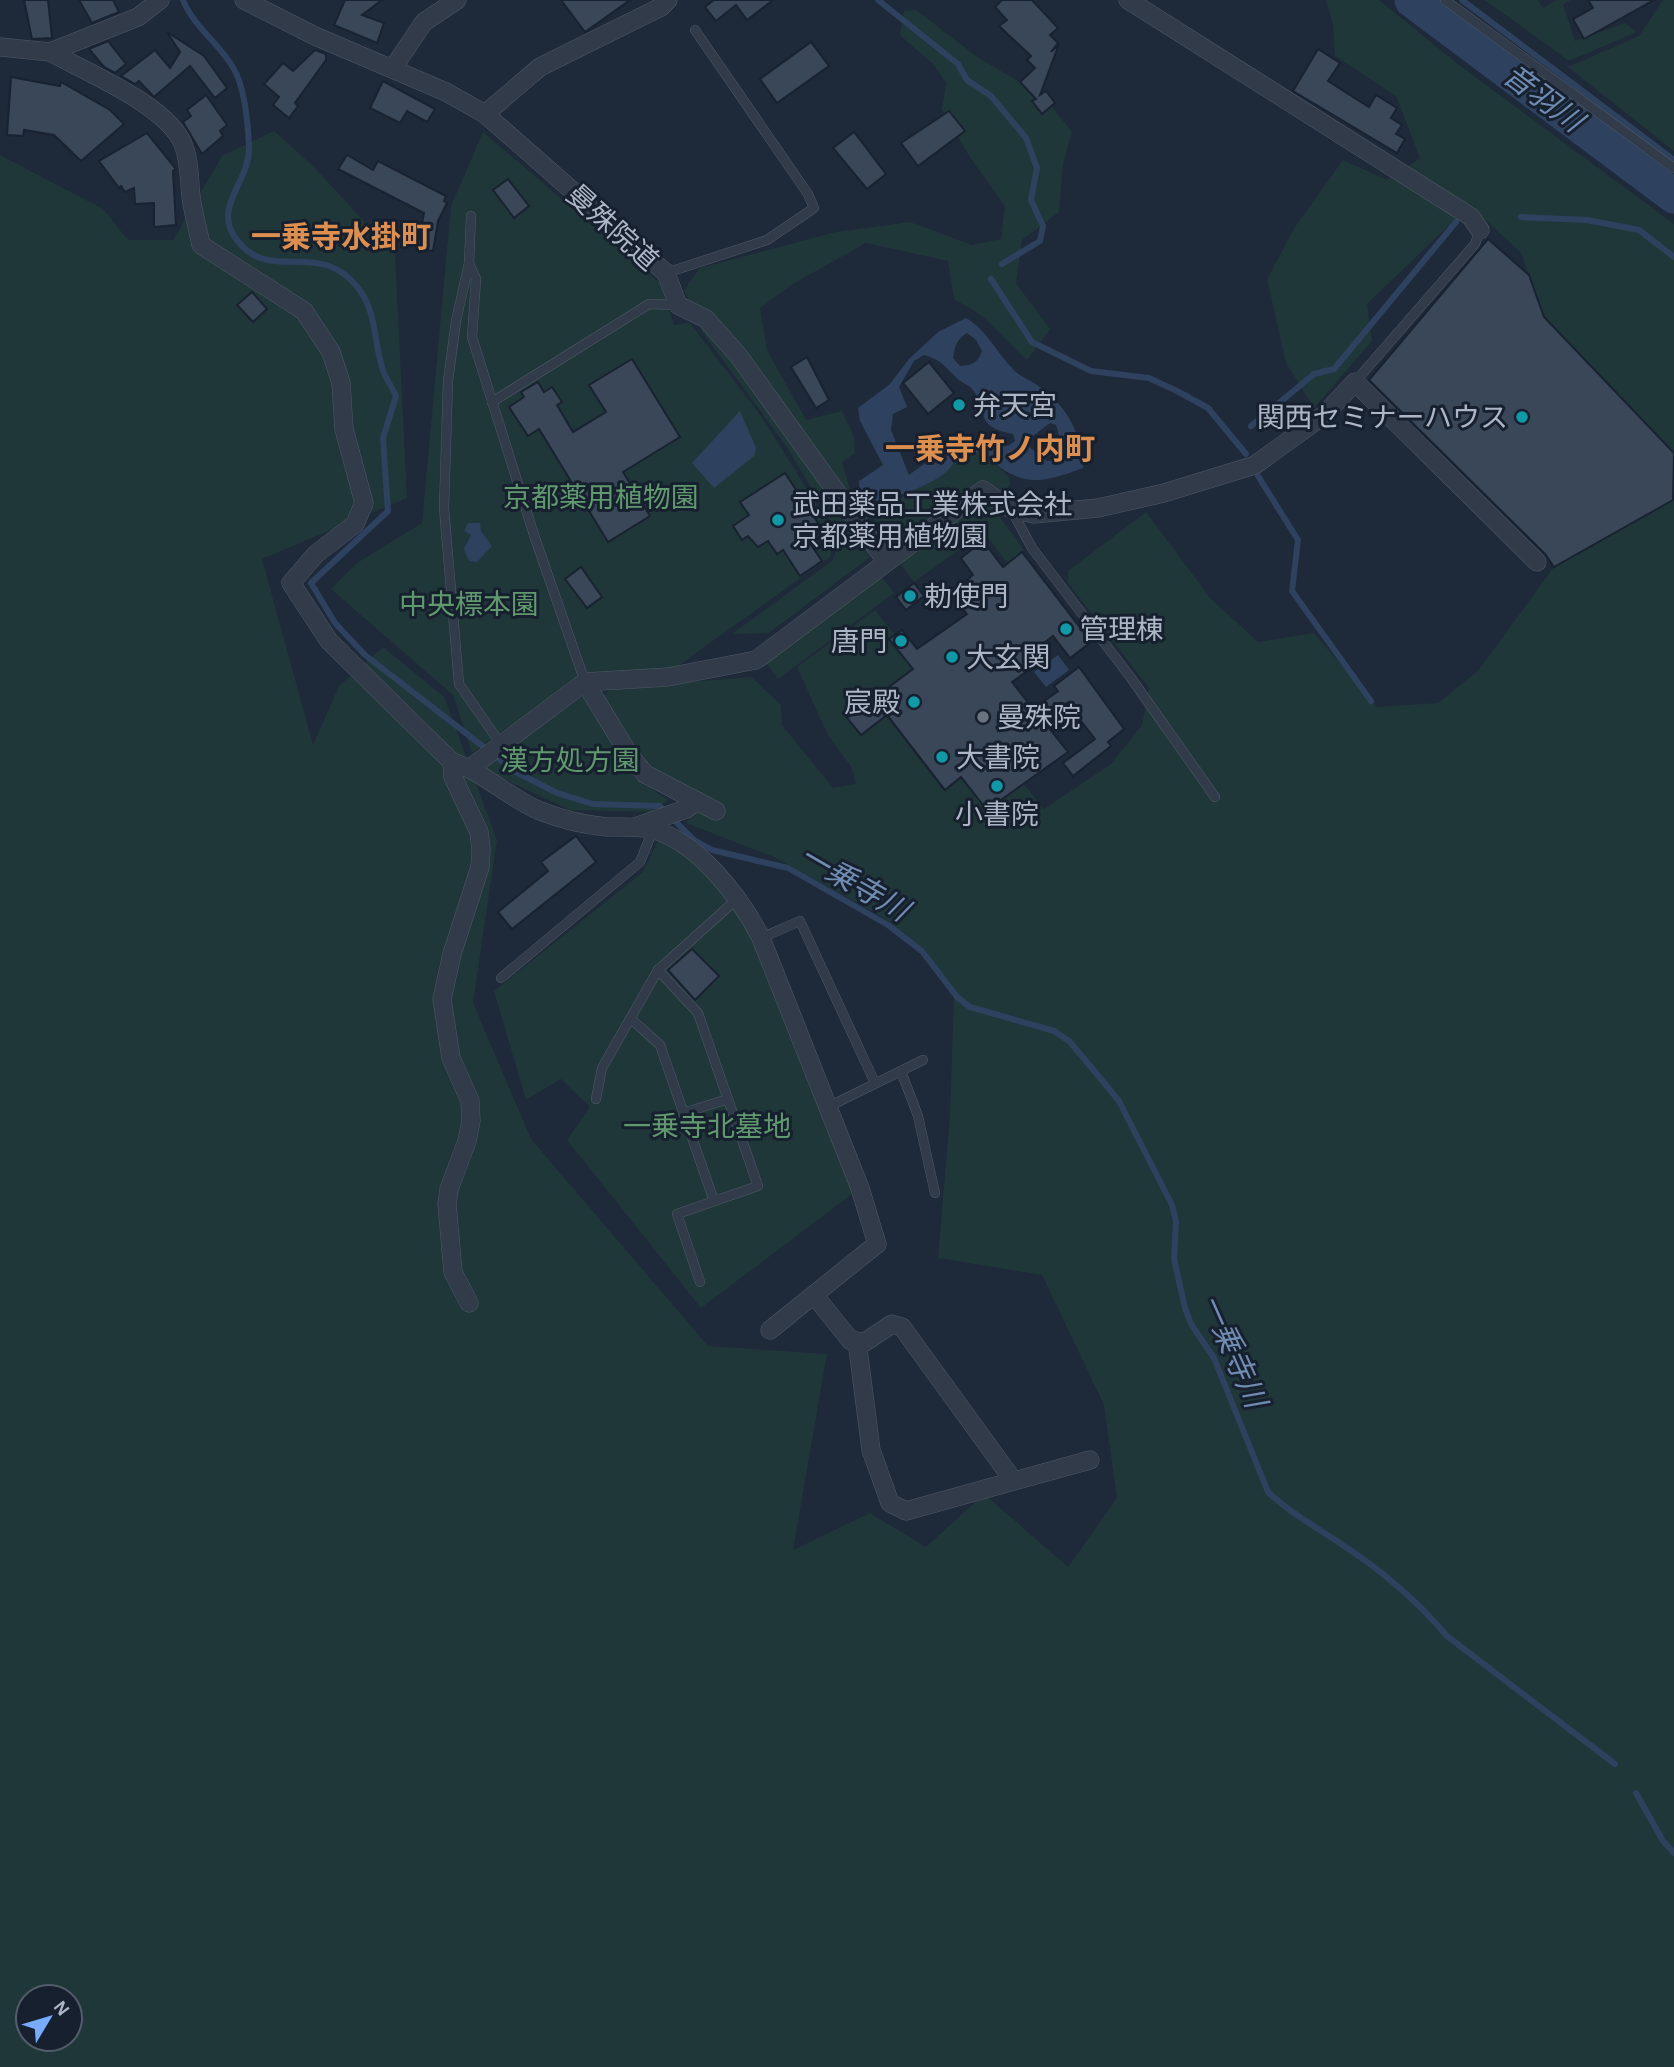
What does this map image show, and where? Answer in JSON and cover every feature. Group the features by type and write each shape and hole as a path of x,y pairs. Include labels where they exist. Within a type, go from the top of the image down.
{"street":[{"path":"50,52 138,17 160,0"},
{"name":"曼殊院道","path":"244,0 315,37 393,68 485,114 666,273 678,305"},
{"path":"393,68 424,22 457,0"},
{"path":"485,114 540,66 661,7 668,0"},
{"path":"1128,0 1471,217 1480,230"},
{"path":"0,47 50,52 156,112 173,127 182,142 189,167 191,199 201,245 304,311 331,352 341,383 345,429 364,503 355,524 316,554 291,583 329,641 452,762 470,768 498,790 540,810 575,822 650,825 691,805"},
{"path":"678,305 705,319 738,355 886,561"},
{"path":"470,768 585,682 668,677 756,660 983,490 1011,509 1034,514 1098,508 1164,493 1255,465 1324,415 1355,383 1537,562"},
{"path":"585,682 628,753 645,774 691,805 716,811"},
{"path":"452,762 453,777 479,832 481,849 480,867 452,954 443,999 451,1058 470,1101 469,1131 449,1189 447,1204 453,1272 469,1303"},
{"path":"650,825 721,876 738,898 761,938 860,1188 877,1244 770,1330"},
{"path":"814,1295 851,1341 866,1342 892,1324 902,1327 1013,1480"},
{"path":"857,1341 871,1450 890,1503 906,1511 1090,1460"}],"lane":[{"path":"1445,0 1674,168"},
{"path":"666,273 767,240 814,208 808,194 695,30"},
{"path":"471,216 469,263 456,321 448,381 444,508 459,684 500,743"},
{"path":"1355,383 1475,244 1480,230"},
{"path":"469,263 475,279 472,337 585,682"},
{"path":"492,401 649,304 678,305"},
{"path":"1011,509 1031,548 1131,678 1216,797"},
{"path":"501,978 640,862 650,825"},
{"path":"596,1099 602,1068 658,970 738,898"},
{"path":"761,938 800,921 875,1083"},
{"path":"658,970 698,1013 758,1186 677,1214 700,1282"},
{"path":"630,1018 660,1045 714,1201"},
{"path":"828,1107 923,1060"},
{"path":"901,1071 918,1116 935,1193"},
{"path":"683,1113 728,1099"}],"green space":[{"path":"1326,0 1379,0 1459,65 1674,224 1674,453 1544,317 1521,253 1470,205 1367,304 1372,341 1314,408 1286,363 1267,279 1295,227 1343,160 1387,180 1420,158 1396,96 1335,56 1333,25"},
{"path":"1485,0 1538,0 1543,8 1557,0 1571,0 1563,4 1575,41 1625,23 1637,32 1569,61"},
{"path":"1663,0 1674,0 1674,151 1568,67 1639,36"},
{"path":"916,10 976,56 1044,97 1072,132 1063,164 1059,212 1022,240 1016,283 1050,329 1027,360 984,317 954,299 948,261 866,243 791,285 760,308 767,350 806,420 842,411 854,436 855,453 842,462 870,557 769,633 732,634 833,560 840,536 786,446 703,333 684,290 700,268 836,232 910,222 972,245 1001,239 1005,206 969,156 942,109 946,83 935,66 900,35 904,11"},
{"path":"274,131 313,166 395,255 407,498 262,559 313,745 339,686 383,647 444,697 497,840 473,1003 531,1139 708,1346 827,1354 793,1550 870,1513 926,1547 984,1494 1068,1567 1117,1498 1104,1405 1042,1275 938,1258 950,1114 954,997 925,949 884,918 774,857 686,823 704,796 641,763 602,699 610,688 752,677 781,705 782,725 833,788 856,784 852,768 828,735 797,667 875,610 894,634 888,639 912,669 873,699 944,791 961,778 987,811 1023,783 1044,809 1111,764 1142,725 1149,688 1068,583 1068,571 1146,512 1211,599 1258,642 1314,633 1377,707 1438,703 1478,671 1554,567 1673,500 1674,495 1674,2067 0,2067 0,155 103,209 128,240 173,240 222,156"},
{"name":"京都薬用植物園","path":"483,132 660,283 674,325 690,323 761,416 835,534 830,557 668,673 583,674 472,753 453,695 331,589 357,563 422,523 451,206"},
{"path":"980,451 1009,477 1010,485 1003,493 996,491 896,546 888,546 874,523 873,512 942,476 958,455"},
{"path":"987,500 1024,550 1007,563 984,532 914,582 899,562"},
{"path":"881,576 894,593 778,679 765,662"},
{"name":"漢方処方園","path":"582,695 636,779 668,800 651,812 570,810 482,769"},
{"name":"一乗寺北墓地","path":"661,834 745,907 860,1188 701,1308 567,1140 590,1107 561,1079 526,1100 494,991 643,872"}],"water":[{"path":"966,318 980,329 1016,372 1058,403 1077,433 1083,468 1051,478 1027,480 1006,471 980,452 969,453 959,457 948,471 925,485 896,496 868,501 860,493 859,481 883,465 860,421 858,408 890,384 909,359 938,332","holes":["967,333 976,340 982,351 974,363 960,366 953,358 954,350 958,341","924,355 943,365 972,389 987,422 1000,431 1013,434 1015,441 1008,446 977,441 953,445 947,448 946,457 941,461 932,458 909,475 891,430 893,414 907,407 899,387 914,361","1050,423 1056,425 1061,442 1070,450 1064,460 1047,461 1029,447 1033,436"]},
{"path":"740,411 756,448 754,456 714,488 692,463"},
{"path":"468,523 480,523 481,531 492,546 477,562 469,561 464,549 471,535 464,531"},
{"path":"1058,655 1069,670 1046,687 1034,672"}],"building":[{"path":"24,0 48,0 52,38 32,39"},
{"path":"79,0 113,0 119,12 92,23"},
{"path":"345,0 382,0 362,15 384,23 377,43 334,25"},
{"path":"561,0 630,0 585,32"},
{"path":"714,0 773,0 747,20 736,5 716,21 705,7"},
{"path":"1002,0 1032,0 1058,28 1050,35 1058,43 1051,52 1059,44 1040,95 1046,91 1055,103 1042,114 1032,101 1036,99 1020,82 1035,68 1027,60 1031,56 999,26 1007,20 995,7"},
{"path":"1588,0 1654,0 1584,39 1573,19 1593,8"},
{"path":"167,32 204,56 227,88 215,98 190,66 154,97 139,81 135,84 121,76 155,50 170,68 180,52"},
{"path":"108,41 126,64 115,73 104,67 89,49"},
{"path":"811,42 829,66 777,103 760,79"},
{"path":"1318,49 1340,63 1328,81 1369,107 1376,95 1397,108 1391,118 1402,125 1396,134 1405,139 1397,153 1293,91"},
{"path":"315,50 326,54 326,60 295,103 298,106 289,118 273,105 279,97 264,84 283,63 293,71"},
{"path":"11,77 60,86 61,82 110,110 124,124 81,161 54,135 24,130 23,136 7,135"},
{"path":"383,81 435,109 427,122 407,111 400,123 370,108"},
{"path":"206,95 227,125 220,131 223,136 202,154 183,122 191,116 187,110"},
{"path":"949,111 965,131 918,166 901,143"},
{"path":"854,132 886,174 867,189 833,148"},
{"path":"147,133 176,169 173,171 176,225 154,227 154,203 135,204 134,188 125,192 121,186 119,188 99,161"},
{"path":"347,155 373,170 378,161 446,196 444,201 447,203 438,221 433,251 417,249 424,213 338,169"},
{"path":"508,179 529,206 514,218 493,190"},
{"name":"関西セミナーハウス","path":"1488,239 1529,275 1544,317 1674,453 1673,500 1554,567 1545,554 1369,380"},
{"path":"252,292 267,309 253,322 237,305"},
{"path":"807,357 829,400 816,408 791,367"},
{"path":"632,359 680,437 623,472 650,516 608,542 539,429 528,436 509,407 524,397 521,392 538,382 544,392 552,387 562,402 557,405 573,432 606,412 589,385"},
{"path":"929,362 954,393 928,414 903,383"},
{"name":"武田薬品工業株式会社 京都薬用植物園","path":"785,473 820,526 805,536 822,561 800,576 783,550 777,554 768,541 758,547 748,536 742,540 733,526 749,515 740,502"},
{"path":"983,541 1003,567 1022,552 1091,642 1070,658 1053,636 1023,659 1030,669 1012,682 1033,709 1058,691 1054,686 1079,667 1124,729 1108,742 1111,746 1073,776 1063,763 1095,739 1067,703 1044,722 1068,752 987,810 961,777 945,790 887,715 861,735 847,718 913,669 889,639 902,630 917,649 967,614 961,607 975,597 964,582 973,575 961,558"},
{"path":"581,567 602,597 587,608 565,579"},
{"name":"勅使門","path":"914,583 924,596 906,610 896,597"},
{"path":"1130,618 1140,631 1127,641 1117,628"},
{"path":"576,836 596,862 512,929 498,912 548,871 541,862"},
{"path":"692,949 719,976 695,1000 668,970"}],"waterway":[{"name":"一乗寺川","path":"183,0 194,19 230,63 244,99 249,146 245,170 228,214 234,236 248,251 263,259 312,262 329,266 345,275 366,301 385,376 396,396 383,438 388,511 311,583 335,623 365,655 516,772 557,793 593,804 660,806 694,840 712,850 788,868 888,925 922,951 957,997 970,1007 1054,1031 1069,1041 1119,1101 1172,1205 1176,1221 1174,1259 1185,1308 1191,1324 1214,1358 1268,1492 1295,1514 1372,1565 1399,1587 1447,1636 1615,1764"},
{"path":"878,0 958,64 967,80 991,96 1026,138 1037,168 1031,200 1043,226 1040,241 1002,264"},
{"name":"音羽川","path":"1412,0 1674,196"},
{"path":"1462,0 1674,160"},
{"path":"1521,217 1587,220 1639,230 1674,257"},
{"path":"1251,426 1314,374 1334,369 1456,222"},
{"path":"991,279 1032,342 1091,371 1149,378 1177,391 1208,408 1246,454"},
{"path":"1258,476 1298,540 1292,591 1371,701"},
{"name":"一乗寺川","path":"1636,1793 1663,1841 1674,1853"}],"place":[{"name":"弁天宮","path":"959,405"},
{"name":"関西セミナーハウス","path":"1522,417"},
{"name":"武田薬品工業株式会社 京都薬用植物園","path":"778,520"},
{"name":"勅使門","path":"910,596"},
{"name":"管理棟","path":"1066,629"},
{"name":"唐門","path":"901,641"},
{"name":"大玄関","path":"952,657"},
{"name":"宸殿","path":"914,702"},
{"name":"曼殊院","path":"983,717"},
{"name":"大書院","path":"942,757"},
{"name":"小書院","path":"997,786"}],"district":[{"name":"一乗寺水掛町","path":"341,237"},
{"name":"一乗寺竹ノ内町","path":"990,449"}],"park label":[{"name":"中央標本園","path":"469,604"}]}
